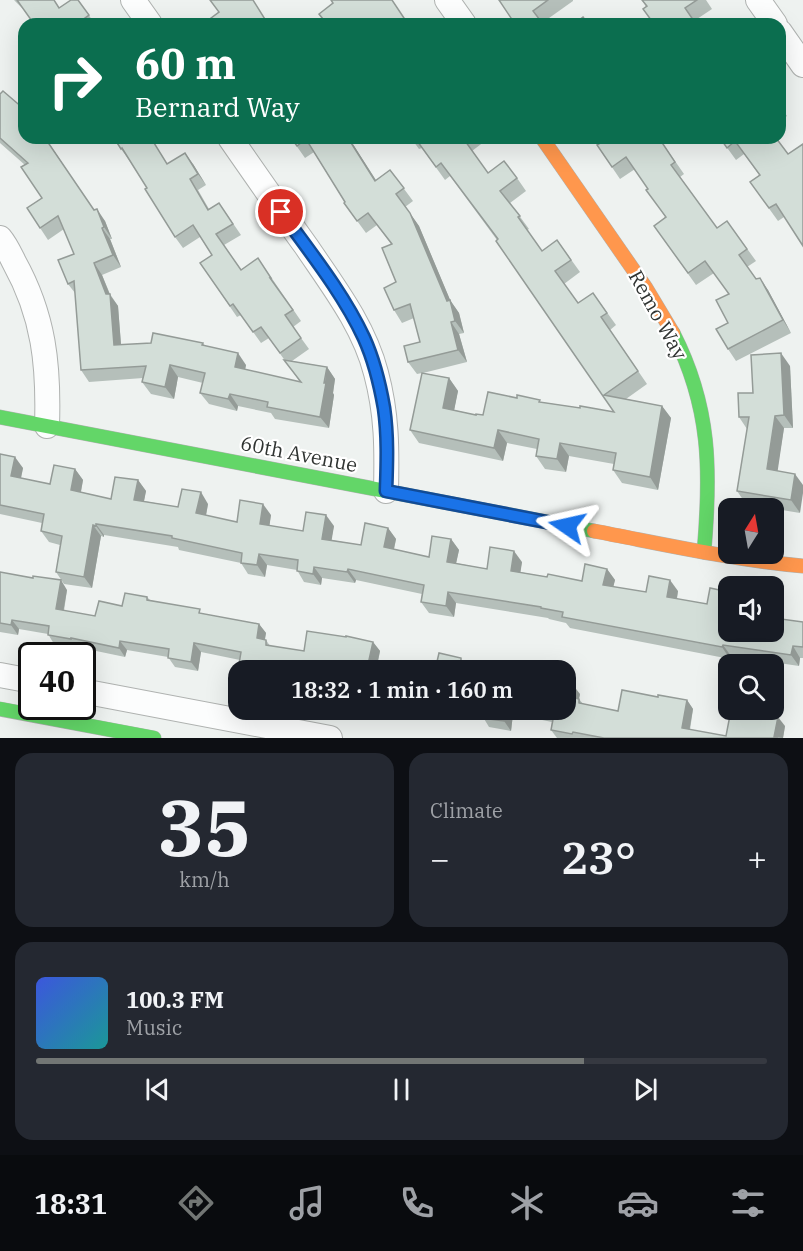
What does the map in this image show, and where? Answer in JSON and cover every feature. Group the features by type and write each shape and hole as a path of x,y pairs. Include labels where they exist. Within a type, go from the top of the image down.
{"street":[{"path":"133,0 146,18"},
{"path":"447,0 460,18"},
{"path":"758,0 771,18"},
{"path":"786,41 803,65"},
{"path":"234,144 346,304 364,339 376,371 384,409 387,448 386,491"},
{"name":"Remo Way","path":"546,144 651,296 675,338 693,382 707,446 709,482 704,552"},
{"path":"0,238 24,279 38,319 46,361 47,426"},
{"name":"60th Avenue","path":"0,417 704,552 803,566"},
{"path":"0,675 18,678"},
{"path":"96,694 330,738"},
{"path":"0,709 154,738"}],"building":[{"path":"17,0 54,0 59,8 71,0 78,0 89,15 85,18 30,18"},
{"path":"210,0 253,0 264,18 211,18 219,12"},
{"path":"331,0 392,0 404,18 322,18 319,14 333,3"},
{"path":"499,0 548,0 533,11 538,18 511,18"},
{"path":"642,0 697,0 685,8 692,18 650,18 643,9 647,6"},
{"path":"3,91 18,104 18,144 49,144 94,210 97,209 113,255 94,263 106,294 110,294 114,345 151,343 153,333 238,353 235,367 301,382 284,360 327,367 320,417 267,407 268,402 230,394 228,399 200,393 205,373 170,365 165,387 142,382 146,366 81,370 74,281 68,284 58,260 74,254 58,216 40,228 27,208 42,198 21,167 28,163 0,138 0,94"},
{"path":"118,144 155,144 167,164 185,153 198,174 190,179 208,210 219,203 233,224 216,234 241,270 258,258 293,310 285,315 301,338 280,353 261,327 253,332 233,304 230,306 200,263 212,255 193,225 175,237"},
{"path":"309,144 352,144 375,181 390,170 404,188 396,194 410,213 447,301 450,300 455,321 451,322 458,350 408,362 404,346 420,342 410,304 394,310 384,288 396,282 382,248 392,244 368,213 357,221"},
{"path":"419,144 467,144 488,173 504,161 517,178 500,191 520,216 518,217 542,251 557,240 571,260 555,271 578,303 593,293 607,313 601,317 638,371 604,395 662,406 650,477 613,470 616,453 560,443 557,459 536,456 539,439 498,430 494,448 410,430 422,373 449,378 443,408 476,415 483,415 488,392 517,398 517,395 540,400 539,402 614,412 496,241 498,239 441,163 436,167"},
{"path":"663,144 675,162 671,165 717,228 727,221 747,249 739,255 756,279 760,278 783,320 728,349 716,329 728,323 716,300 729,294 705,261 688,273 654,226 666,217 626,157 612,167 597,145"},
{"path":"737,144 780,144 788,154 803,144 803,246 776,204 769,208 750,182 760,175"},
{"path":"781,353 784,415 775,416 767,469 795,474 791,500 737,491 749,417 739,417 738,393 753,393 751,355"},
{"path":"0,454 15,457 11,476 50,484 54,465 75,469 71,490 111,499 115,477 138,480 134,500 178,507 182,489 201,492 196,513 237,522 240,500 263,504 260,524 303,531 306,512 326,515 322,539 361,545 365,523 388,528 384,547 429,557 432,536 451,539 447,562 487,569 490,547 514,551 511,571 547,577 548,574 582,581 585,564 607,569 603,585 646,592 649,576 670,580 667,597 707,604 710,588 718,590 718,642 784,642 784,619 803,622 803,647 793,646 791,655 723,645 722,647 562,617 563,612 541,607 448,592 446,606 421,602 424,585 348,569 347,572 314,567 313,574 297,571 298,560 259,554 257,565 241,563 242,553 172,538 172,536 96,524 96,526 93,525 84,577 56,572 62,536 41,531 44,514 0,505"},
{"path":"0,572 61,580 56,609 95,616 99,601 122,606 125,593 147,597 147,600 200,609 199,613 259,624 257,638 266,640 266,645 304,651 307,631 373,642 369,660 240,660 241,652 194,643 191,662 168,658 169,649 120,641 119,648 48,635 49,626 12,620 11,625 0,623"},
{"path":"439,653 461,658 461,660 437,660"},
{"path":"622,690 687,700 682,728 726,736 729,720 777,720 774,737 778,738 604,738 551,730 553,720 576,720 576,698 579,699 579,703 618,711"}],"traffic: fast":[{"path":"673,333 686,360 695,387 705,440 707,494 704,552"},
{"path":"0,417 594,531"},
{"path":"0,709 154,738"}],"traffic: slow":[{"path":"546,144 646,288 673,333"},
{"path":"594,531 724,556 803,566"}],"route":[{"path":"281,212 346,304 364,339 376,371 384,409 387,448 386,491 567,526"}]}
